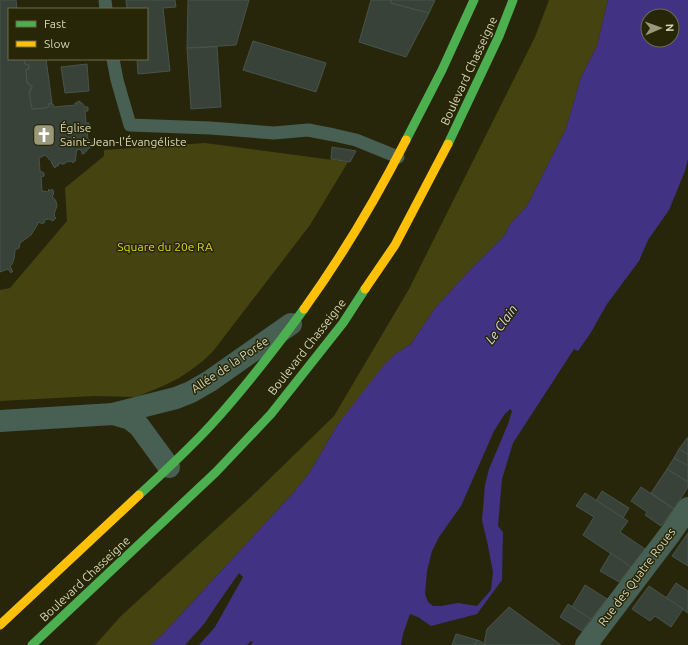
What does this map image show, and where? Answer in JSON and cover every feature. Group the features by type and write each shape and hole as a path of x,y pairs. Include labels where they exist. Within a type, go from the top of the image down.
{"main road":[{"name":"Boulevard Chasseigne","path":"0,625 204,433 274,351 330,271 371,205 398,157 454,46 474,0"},
{"name":"Boulevard Chasseigne","path":"32,645 216,472 271,414 343,323 395,245 451,138 499,36 513,0"}],"street":[{"name":"Allée de la Porée","path":"0,421 113,414 176,398 191,392 210,381 297,319"},
{"name":"Allée de la Porée","path":"113,414 130,419 139,426 169,467"},
{"name":"Rue des Quatre Roues","path":"586,645 688,508"}],"lane":[{"path":"114,60 117,80 130,125 210,128 274,133 308,130 334,134 356,140 398,157"}],"green space":[{"path":"549,0 608,0 597,46 581,77 566,129 527,206 510,224 505,235 436,307 411,344 395,354 338,424 310,472 294,492 162,635 150,645 95,645 121,616 252,496 334,416 409,289 535,37"},
{"name":"Square du 20e RA","path":"205,143 348,162 310,225 214,350 191,370 163,386 136,397 94,396 0,401 0,290 10,288 67,221 65,188 104,156 104,150"}],"water":[{"name":"Le Clain","path":"608,0 688,0 688,159 685,171 669,210 648,240 639,261 607,304 590,334 578,351 574,349 513,443 502,479 498,526 503,532 502,580 477,614 431,626 418,617 410,614 401,645 251,645 253,642 251,641 247,645 199,645 215,627 243,577 239,573 204,624 185,645 150,645 162,635 294,492 310,472 338,424 384,365 395,354 411,344 436,307 505,235 510,224 527,206 566,129 581,77 597,46","holes":["510,409 512,411 489,469 485,485 482,520 493,572 491,590 477,606 458,603 433,606 428,602 425,594 427,571 432,551 439,537 461,506 494,431 504,415"]}],"building":[{"name":"Église Saint-Jean-l'Évangéliste","path":"0,0 16,0 17,8 8,8 8,60 24,60 25,64 29,65 29,69 26,70 27,83 32,86 32,89 30,89 31,92 29,92 32,109 46,108 50,106 48,104 52,103 54,107 76,105 75,103 80,101 80,103 82,103 85,107 88,107 88,111 85,111 86,123 89,123 91,128 87,130 88,140 90,140 90,143 92,142 93,146 90,146 85,153 82,154 80,149 77,150 76,160 73,163 72,161 68,161 64,164 59,163 55,168 51,163 52,162 45,155 39,158 40,171 44,173 44,176 41,177 42,191 48,192 49,189 51,191 52,189 54,192 52,196 56,201 57,206 54,214 56,218 53,221 49,219 44,220 45,222 42,224 39,222 31,235 20,243 19,248 15,250 14,259 10,267 13,271 11,273 8,269 0,272"},
{"path":"126,0 175,0 176,7 163,8 170,71 138,74 137,60 148,60 148,8 127,8"},
{"path":"188,0 249,0 236,45 187,48"},
{"path":"371,0 391,0 391,3 429,13 406,57 359,42"},
{"path":"391,0 435,0 429,13 391,3"},
{"path":"253,41 326,63 316,92 243,70"},
{"path":"217,47 221,107 191,109 187,48"},
{"path":"24,60 46,60 52,103 48,104 50,106 46,108 32,109 29,92 31,92 30,89 32,89 32,86 27,83 26,70 29,69 29,65 25,64"},
{"path":"87,64 89,91 65,93 61,67"},
{"path":"332,147 356,151 350,162 331,159"},
{"path":"688,438 688,455 679,449"},
{"path":"679,449 688,455 688,466 674,458"},
{"path":"674,458 688,466 688,482 667,469"},
{"path":"667,469 688,482 688,487 674,509 651,493"},
{"path":"641,487 674,509 661,526 645,515 647,512 631,501"},
{"path":"602,491 629,508 623,518 596,501"},
{"path":"585,493 628,521 620,532 645,549 631,567 583,535 594,517 576,506"},
{"path":"688,533 688,566 672,556"},
{"path":"611,553 631,567 619,582 600,571"},
{"path":"676,583 688,591 688,613 666,598"},
{"path":"585,585 607,599 591,619 572,607"},
{"path":"649,586 683,609 671,627 655,616 650,621 632,609"},
{"path":"568,604 591,619 582,631 560,617"},
{"path":"509,607 561,645 484,644 487,629"},
{"path":"456,634 477,640 475,645 452,645"},
{"path":"477,640 480,641 486,645 475,645"}],"traffic: fast":[{"path":"406,140 442,70 474,0"},
{"path":"448,144 499,36 513,0"},
{"path":"32,645 216,472 271,414 343,323 365,289"},
{"path":"139,495 184,452 223,411 259,369 304,309"}],"traffic: slow":[{"path":"304,309 332,269 358,227 406,140"},
{"path":"365,289 395,245 448,144"},
{"path":"0,625 139,495"}],"place":[{"name":"Église Saint-Jean-l'Évangéliste","path":"44,135"}]}
